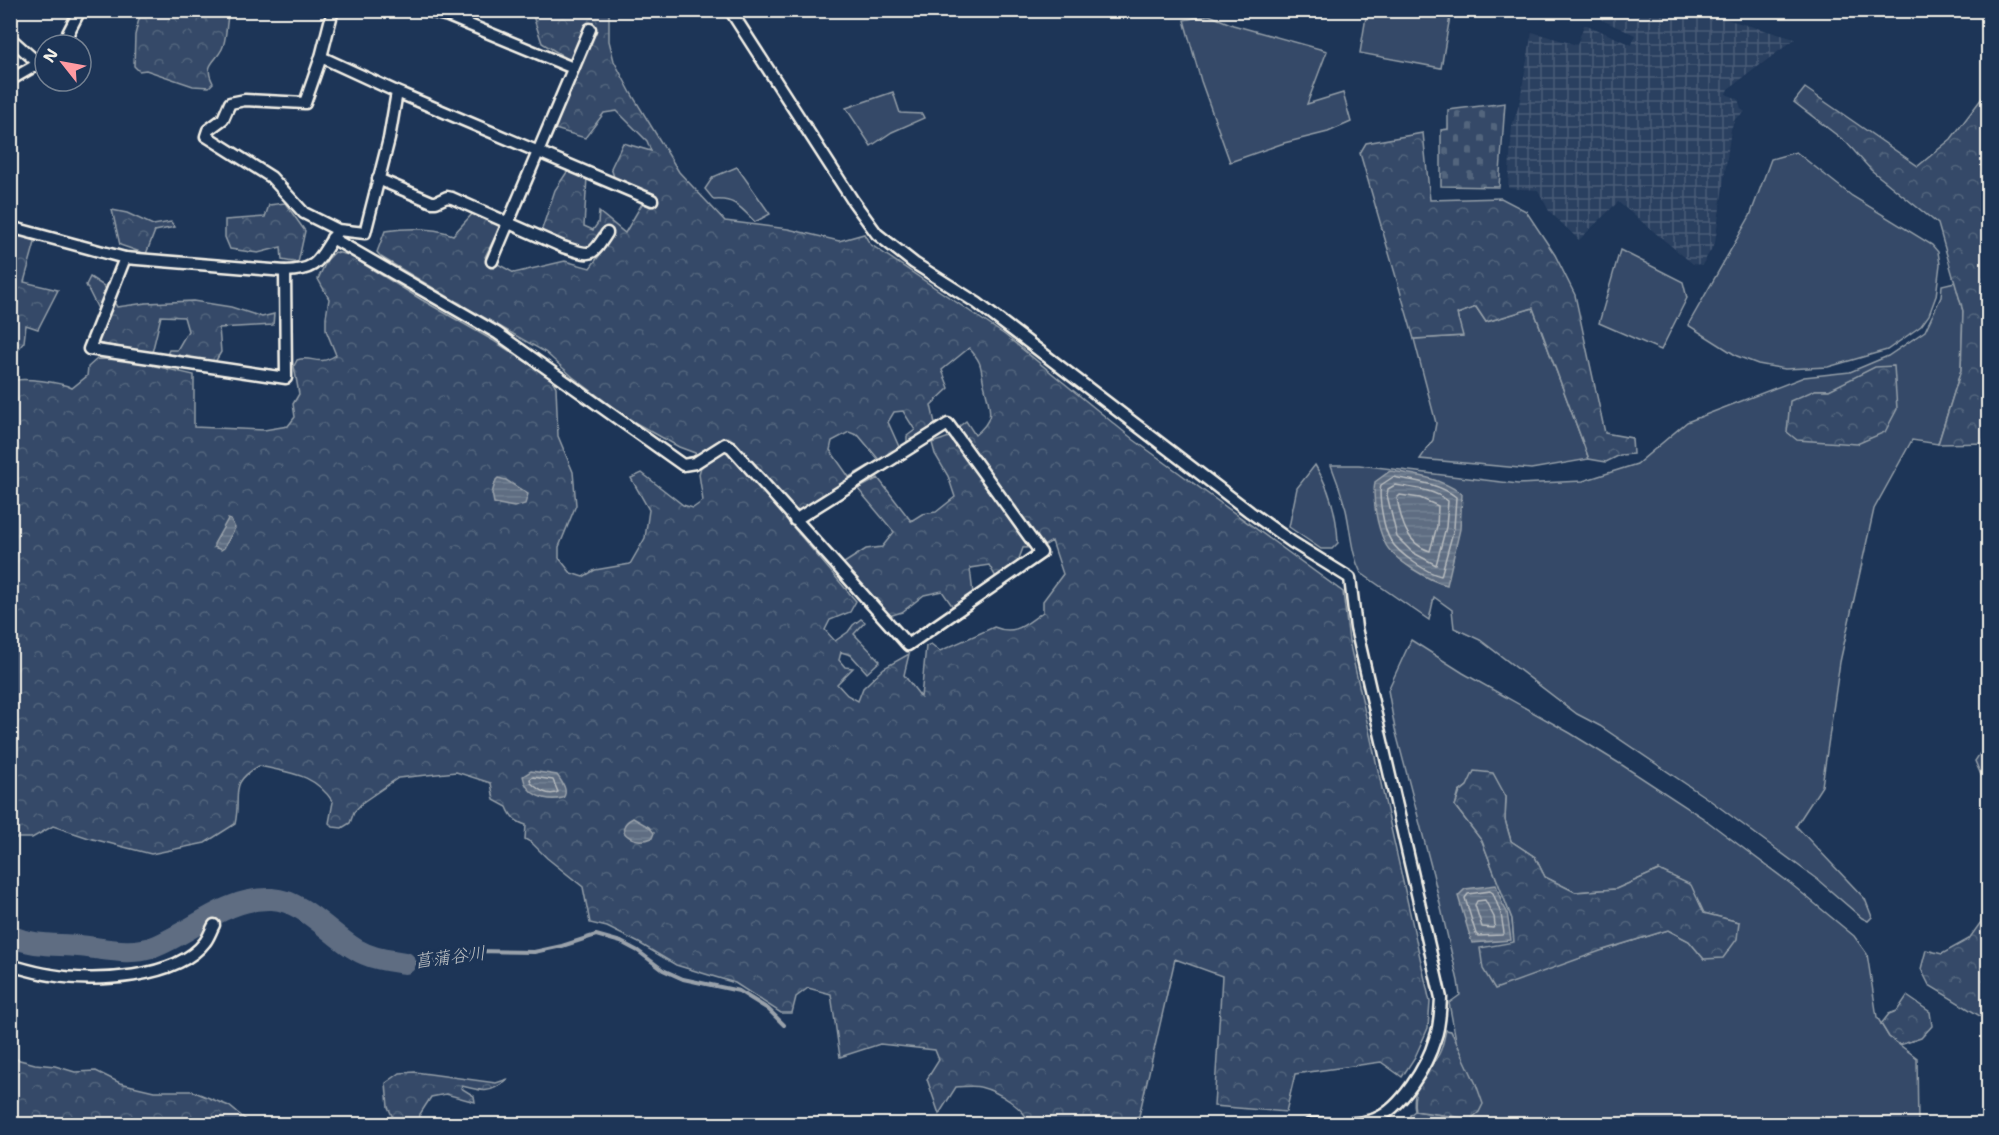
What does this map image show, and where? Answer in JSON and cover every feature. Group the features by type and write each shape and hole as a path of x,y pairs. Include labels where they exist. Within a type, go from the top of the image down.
{"street":[{"path":"68,33 80,10"},
{"path":"333,10 321,57 305,103 245,100 230,103 223,119 208,130 206,136 271,177 304,213 360,254 497,333 683,465 695,464 725,444 731,447 795,520 908,645 1041,554 948,424 795,520"},
{"path":"426,10 448,16 573,68"},
{"path":"730,10 877,234 914,263 977,303 1250,512 1292,542 1350,578 1356,628 1441,998 1436,1039 1408,1089 1387,1113 1354,1123 1310,1125"},
{"path":"492,261 590,30"},
{"path":"10,38 33,55"},
{"path":"321,57 397,92 652,200"},
{"path":"10,80 33,67"},
{"path":"360,254 389,139 397,92"},
{"path":"378,179 432,202 447,197 452,198 563,247 590,254 595,251 607,233"},
{"path":"10,227 125,258 285,271 307,270 315,264 335,234"},
{"path":"335,234 365,233"},
{"path":"125,258 89,349 285,378 285,271"},
{"path":"10,965 52,976 124,978 161,969 184,958 205,943 214,925"}],"shaded area":[{"path":"1595,11 1698,11 1795,39 1728,89 1726,94 1738,99 1741,109 1745,112 1735,119 1731,129 1715,243 1702,265 1693,264 1618,202 1579,240 1549,211 1538,190 1508,188 1512,126 1519,105 1532,32 1577,45 1584,25 1587,25 1632,45 1635,35 1602,20"}],"green space":[{"path":"141,11 229,11 224,45 211,64 209,72 213,83 209,87 193,86 146,70 139,71 134,66 135,35"},
{"path":"527,11 609,11 609,41 614,61 631,93 679,172 725,221 788,229 839,241 864,234 870,244 1005,335 1134,440 1343,592 1349,641 1430,1002 1428,1028 1415,1057 1402,1077 1381,1062 1295,1074 1286,1112 1214,1106 1222,976 1175,959 1139,1116 1120,1124 1031,1124 1016,1106 1003,1096 977,1086 956,1087 939,1114 927,1079 939,1060 935,1050 880,1044 840,1057 831,994 808,988 796,997 792,1013 781,1013 735,983 676,965 607,927 590,923 583,887 525,839 526,825 514,819 507,807 494,800 491,783 456,772 398,778 363,802 354,812 350,823 342,828 333,827 329,823 333,802 318,785 291,773 259,766 249,772 239,784 235,824 205,843 151,854 53,826 32,838 11,838 11,381 42,381 72,388 87,376 88,367 97,359 129,360 194,375 194,427 264,430 288,426 295,417 293,404 299,394 294,366 297,360 320,361 336,355 326,330 329,299 318,279 327,260 335,252 349,255 494,341 551,378 556,387 558,436 573,472 576,505 559,547 559,558 571,573 583,577 595,570 630,564 645,538 649,510 631,478 642,473 683,505 693,508 703,501 699,474 703,460 695,453 679,447 627,418 573,377 545,352 381,257 377,252 385,231 419,229 453,235 474,212 501,225 485,257 514,273 565,261 590,268 605,248 612,233 589,250 541,232 555,190 569,169 587,177 584,226 593,230 598,223 599,212 625,233 643,202 651,204 657,199 615,180 611,168 623,143 651,151 647,141 617,111 604,113 585,138 555,129 585,51 571,61 542,43 533,16","holes":["969,348 981,367 990,408 989,418 975,435 966,421 957,428 961,448 949,437 932,443 955,497 936,512 922,514 911,521 878,478 858,489 894,532 882,547 866,549 841,565 886,617 902,612 924,595 942,591 953,607 973,594 970,568 989,565 997,579 1017,564 1023,548 1042,547 1052,541 1063,574 1043,601 1043,612 1020,627 1008,630 994,627 940,651 931,644 926,646 921,697 904,675 909,654 884,668 863,688 858,701 847,695 837,684 853,668 845,667 839,660 841,652 851,655 867,673 880,661 854,634 865,622 861,619 835,641 825,630 830,620 850,612 856,601 787,520 871,470 868,466 849,477 830,450 832,441 849,432 859,436 880,461 900,449 888,422 894,412 903,411 915,430 907,436 907,446 936,428 931,405 949,388 942,370"]},
{"path":"1367,11 1451,11 1441,68 1360,53"},
{"path":"1209,15 1233,25 1327,51 1307,104 1343,93 1351,122 1328,132 1284,143 1230,162 1201,81 1184,20"},
{"path":"1805,88 1918,166 1951,139 1988,90 1988,443 1938,444 1961,370 1963,311 1938,224 1871,170 1847,143 1794,102"},
{"path":"893,92 900,113 922,114 924,118 892,132 871,146 846,108"},
{"path":"1505,103 1499,187 1441,186 1441,130 1448,129 1448,110"},
{"path":"1423,133 1430,200 1501,198 1526,211 1555,255 1575,295 1605,433 1632,438 1633,454 1620,455 1606,462 1589,459 1533,308 1486,322 1476,307 1457,314 1463,336 1414,339 1360,153 1366,143"},
{"path":"1796,152 1852,196 1932,245 1938,252 1940,264 1936,296 1929,315 1921,326 1887,350 1828,367 1785,369 1758,364 1737,356 1688,325 1750,216 1771,159"},
{"path":"737,167 770,214 755,222 733,202 714,200 705,189 713,177"},
{"path":"285,203 305,231 298,263 282,260 281,247 258,253 230,249 225,237 225,220 265,217 269,205"},
{"path":"112,210 127,213 153,225 171,222 175,227 155,231 146,254 120,245"},
{"path":"10,233 36,239 24,282 58,290 38,329 26,325 24,342 11,359 11,289 17,287 15,273 11,271"},
{"path":"1620,250 1683,282 1687,298 1661,350 1599,323"},
{"path":"90,277 104,286 117,307 193,301 231,307 262,317 274,314 273,325 219,328 221,352 214,364 166,357 169,350 177,350 188,331 184,317 161,316 152,353 97,343 103,319 86,285"},
{"path":"1955,282 1963,311 1961,370 1938,444 1912,440 1874,509 1840,662 1822,786 1796,826 1865,899 1872,917 1868,921 1818,880 1711,801 1600,726 1577,714 1480,640 1454,628 1452,610 1434,597 1429,620 1361,573 1353,550 1348,518 1331,465 1359,465 1518,484 1583,481 1637,464 1687,422 1804,377 1850,372 1888,356 1925,331 1941,297 1942,285","holes":["1893,366 1895,389 1829,390"]},
{"path":"1476,307 1486,322 1533,308 1589,459 1531,469 1420,459 1433,440 1436,423 1414,339 1462,336 1457,314"},
{"path":"1894,366 1897,409 1885,432 1857,444 1797,440 1787,432 1790,401 1815,390 1829,390 1875,367"},
{"path":"1315,465 1325,483 1334,512 1338,543 1332,549 1321,549 1289,527 1297,488"},
{"path":"1411,640 1463,673 1622,765 1703,818 1791,884 1854,936 1867,954 1877,1017 1889,1037 1917,1058 1918,1124 1409,1124 1410,1115 1415,1111 1471,1119 1449,1003 1460,995 1458,981 1395,729 1388,690","holes":["1467,786 1506,797 1505,820 1511,841 1535,857 1545,877 1575,892 1616,889 1659,870 1690,885 1703,913 1739,922 1704,959 1689,941 1668,930 1603,950 1514,942 1512,919 1482,841 1455,806 1459,792"]},
{"path":"1988,741 1988,791 1975,761"},
{"path":"1474,771 1493,773 1506,797 1505,820 1511,841 1535,857 1545,877 1575,892 1616,889 1659,870 1691,885 1704,913 1739,922 1737,939 1723,958 1704,959 1689,941 1668,930 1603,950 1495,989 1483,969 1480,948 1514,942 1512,919 1482,841 1455,806 1460,792 1467,786"},
{"path":"1988,912 1988,1021 1929,985 1921,969 1926,950 1942,954 1969,939"},
{"path":"1907,996 1930,1012 1932,1026 1921,1038 1900,1045 1889,1037 1881,1024 1889,1014 1897,1011"},
{"path":"1446,1030 1451,1031 1483,1104 1479,1112 1471,1119 1415,1111 1417,1087 1435,1061"},
{"path":"11,1049 16,1059 35,1064 55,1066 75,1072 96,1071 120,1083 154,1091 192,1091 229,1106 251,1124 11,1124"},
{"path":"415,1072 496,1083 508,1079 487,1090 462,1086 461,1088 474,1096 475,1102 446,1094 431,1097 420,1114 419,1121 423,1124 396,1124 388,1107 386,1083 400,1073"}],"water":[{"path":"1390,471 1437,481 1462,494 1460,529 1447,585 1412,568 1395,556 1385,543 1376,513 1374,489 1375,482"},
{"path":"498,478 506,480 528,494 525,504 514,507 494,503 492,493"},
{"path":"228,519 235,528 221,550 214,547 214,544"},
{"path":"531,771 557,775 565,789 563,798 543,798 532,792 523,776"},
{"path":"633,818 649,827 654,833 652,838 638,840 627,836 624,827"},
{"path":"1496,885 1507,912 1511,940 1472,943 1458,896 1465,889"}],"waterway":[{"name":"菖蒲谷川","path":"10,936 27,942 44,944 116,951 145,950 169,940 225,909 240,903 272,899 284,901 306,912 347,944 363,953 405,963"},
{"name":"菖蒲谷川","path":"405,963 429,963 478,951 534,952 596,935 621,942 638,951 663,970 683,979 739,991 768,1009 784,1025"}]}
